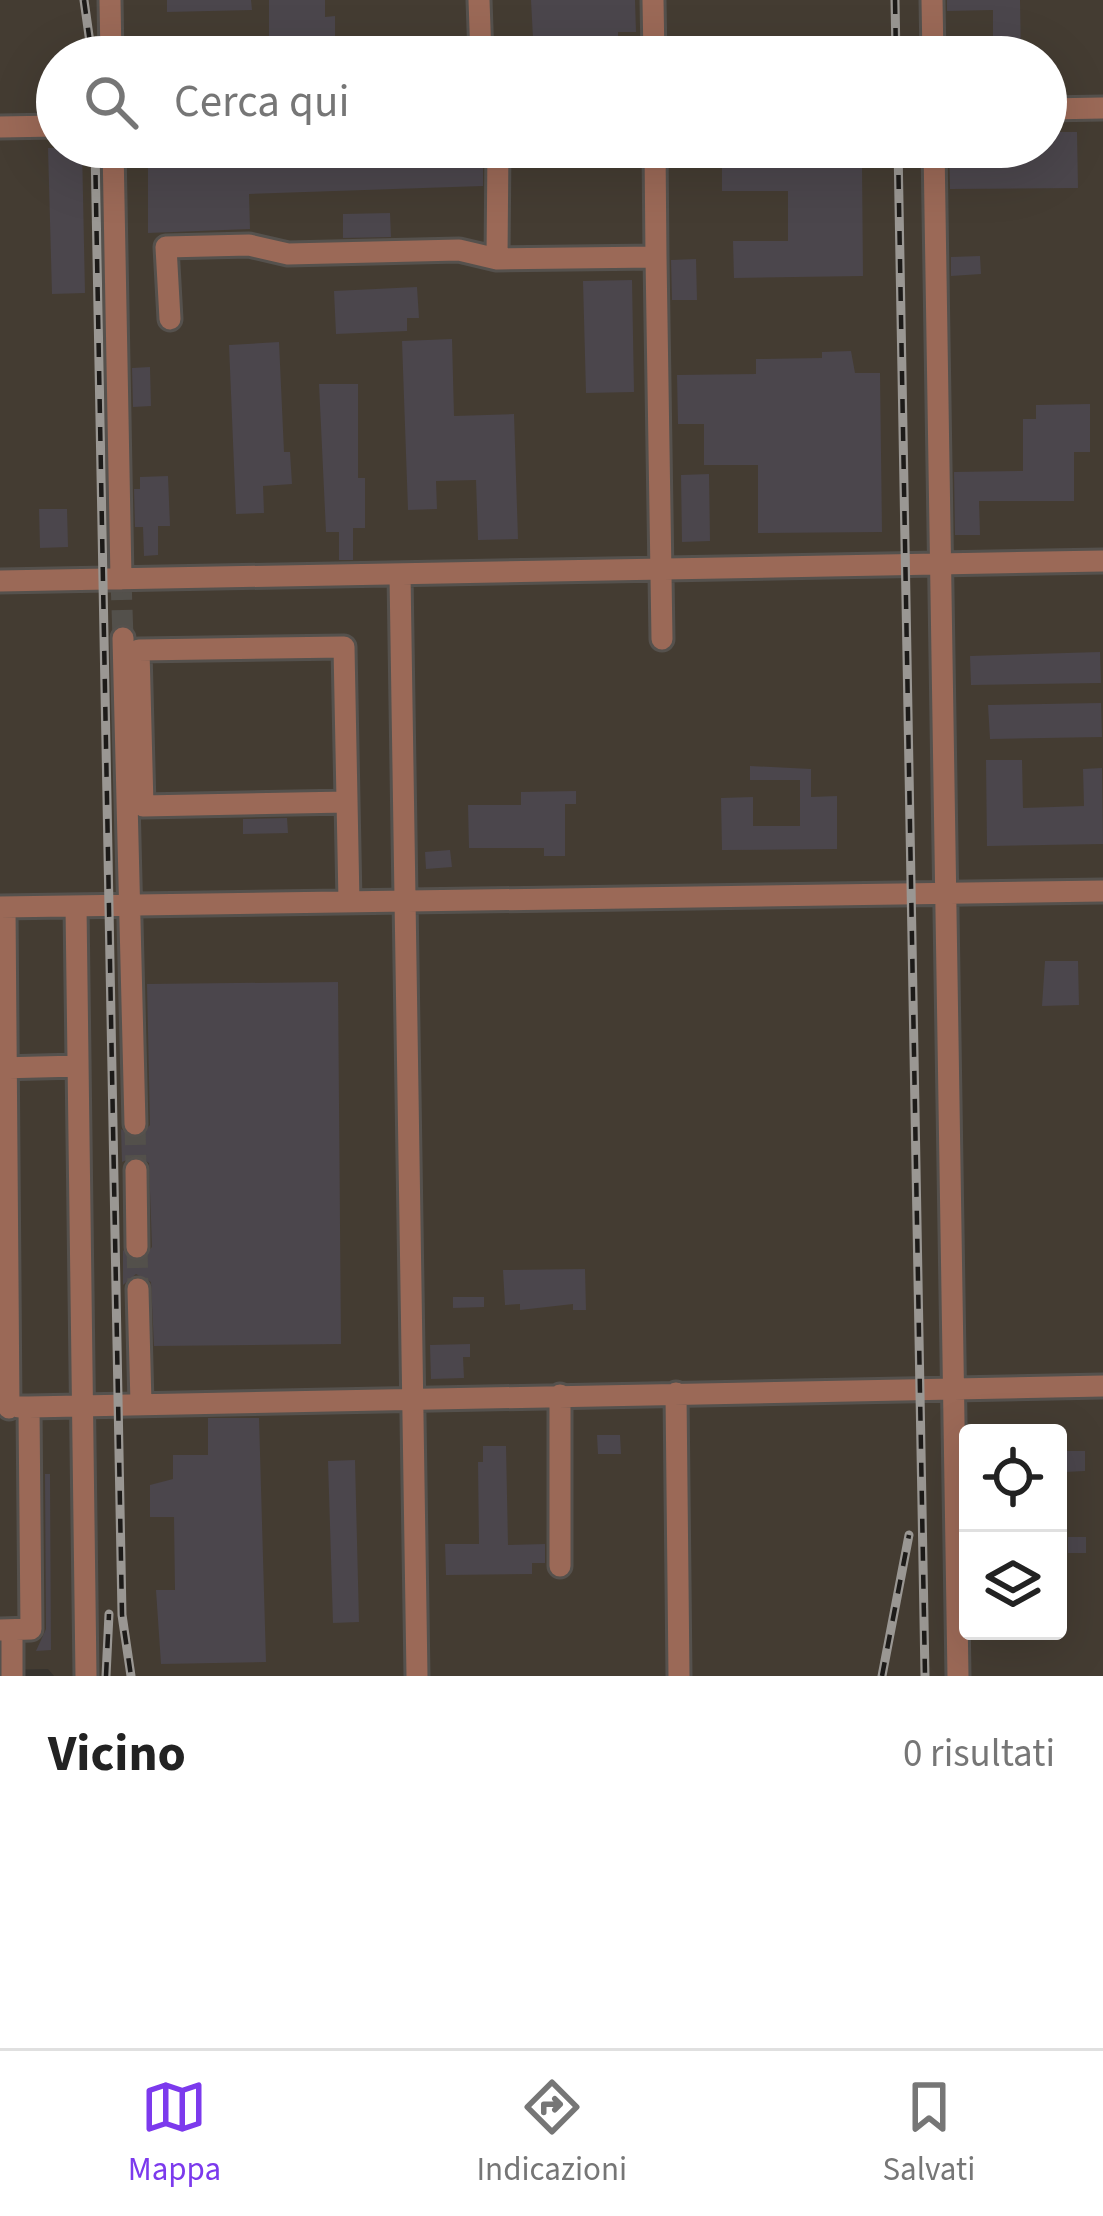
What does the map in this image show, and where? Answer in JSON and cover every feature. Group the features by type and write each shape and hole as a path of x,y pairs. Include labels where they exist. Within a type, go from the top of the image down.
{"lane":[{"path":"110,0 111,36"},
{"path":"479,0 480,36"},
{"path":"652,0 653,36"},
{"path":"932,0 933,36"},
{"path":"1067,109 1103,108"},
{"path":"0,127 36,126"},
{"path":"113,168 121,579"},
{"path":"497,259 498,168"},
{"path":"655,168 662,639"},
{"path":"934,168 958,1676"},
{"path":"170,319 166,247 249,245 288,254 459,250 497,259 656,257"},
{"path":"0,581 1103,561"},
{"path":"400,574 417,1676"},
{"path":"123,638 135,1124"},
{"path":"347,802 143,806 140,650 344,647 349,902"},
{"path":"12,1676 6,1630 31,1629 13,1408 3,907 1103,891"},
{"path":"76,906 86,1676"},
{"path":"3,1068 78,1066"},
{"path":"136,1170 137,1247"},
{"path":"138,1289 141,1404"},
{"path":"13,1408 1103,1386"},
{"path":"676,1393 679,1676"},
{"path":"560,1395 560,1566"}],"shaded area":[{"path":"0,0 1103,0 1103,1676 54,1676 48,1669 0,1670"}],"building":[{"path":"167,0 251,0 252,10 167,12"},
{"path":"269,0 325,0 325,17 335,16 335,36 269,36"},
{"path":"531,0 635,0 636,32 533,36"},
{"path":"947,0 1020,0 1021,36 993,36 993,10 947,11"},
{"path":"1067,132 1077,132 1078,188 950,189 950,168 1067,168"},
{"path":"49,168 82,168 85,293 52,294"},
{"path":"148,168 483,168 483,186 249,194 250,229 148,233"},
{"path":"722,168 862,168 863,276 734,278 733,241 788,241 788,191 722,191"},
{"path":"390,213 391,237 343,238 343,214"},
{"path":"980,256 981,274 951,276 951,257"},
{"path":"696,259 697,300 672,300 671,260"},
{"path":"632,280 634,392 586,393 583,281"},
{"path":"417,287 419,318 407,318 407,331 336,334 334,291"},
{"path":"452,339 454,416 514,414 518,539 478,540 476,480 436,481 437,509 408,510 402,341"},
{"path":"279,342 284,452 290,452 292,484 263,486 264,513 236,514 229,345"},
{"path":"851,351 855,373 880,373 882,532 758,533 758,465 704,465 704,424 678,424 677,375 756,374 756,359 822,358 822,352"},
{"path":"150,367 151,406 133,407 132,368"},
{"path":"319,384 358,384 358,478 365,478 365,528 353,528 353,560 339,560 339,532 326,532"},
{"path":"1090,404 1090,452 1074,452 1074,501 979,501 980,535 955,535 954,472 1023,471 1023,419 1036,419 1036,405"},
{"path":"709,474 710,541 682,542 681,475"},
{"path":"168,476 170,526 158,526 158,555 144,556 143,527 135,527 134,489 140,489 140,477"},
{"path":"39,509 67,509 68,547 40,548"},
{"path":"1100,652 1101,683 971,685 970,656"},
{"path":"1101,703 1102,737 990,739 988,705"},
{"path":"986,760 1022,760 1023,808 1084,806 1083,769 1102,768 1103,844 987,846"},
{"path":"750,766 811,769 811,797 837,796 837,849 722,850 721,798 753,797 753,826 800,826 800,780 750,780"},
{"path":"576,791 576,804 565,804 565,856 544,856 544,848 469,848 468,805 521,805 521,792"},
{"path":"287,818 288,833 243,834 243,819"},
{"path":"450,850 452,867 426,869 425,852"},
{"path":"1045,961 1078,961 1079,1005 1042,1006"},
{"path":"338,982 341,1344 154,1346 151,1282 136,1274 123,1285 123,1250 138,1262 152,1247 149,1163 137,1155 122,1162 121,1129 137,1139 150,1125 147,984"},
{"path":"585,1269 586,1310 573,1310 573,1304 520,1310 520,1304 505,1305 503,1270"},
{"path":"453,1297 484,1297 484,1307 453,1308"},
{"path":"470,1344 470,1357 463,1357 464,1378 431,1379 430,1345"},
{"path":"208,1418 259,1418 266,1662 161,1664 156,1590 175,1590 174,1517 150,1517 150,1485 173,1479 173,1455 208,1455"},
{"path":"597,1435 620,1435 621,1454 598,1454"},
{"path":"483,1446 506,1446 508,1545 545,1544 545,1563 532,1563 532,1574 446,1575 445,1544 479,1544 478,1462 483,1462"},
{"path":"1067,1451 1085,1451 1085,1471 1067,1472"},
{"path":"355,1460 359,1622 333,1623 328,1461"},
{"path":"45,1474 50,1474 51,1650 36,1651 46,1629"},
{"path":"1068,1537 1086,1537 1086,1553 1068,1553"}],"tunnel":[{"path":"121,579 123,638"},
{"path":"135,1124 136,1170"},
{"path":"137,1247 138,1289"}],"railway":[{"path":"84,0 89,36"},
{"path":"895,0 896,36"},
{"path":"95,168 122,1615 131,1676"},
{"path":"898,168 925,1676"},
{"path":"882,1676 909,1535"},
{"path":"106,1676 109,1614"}]}
